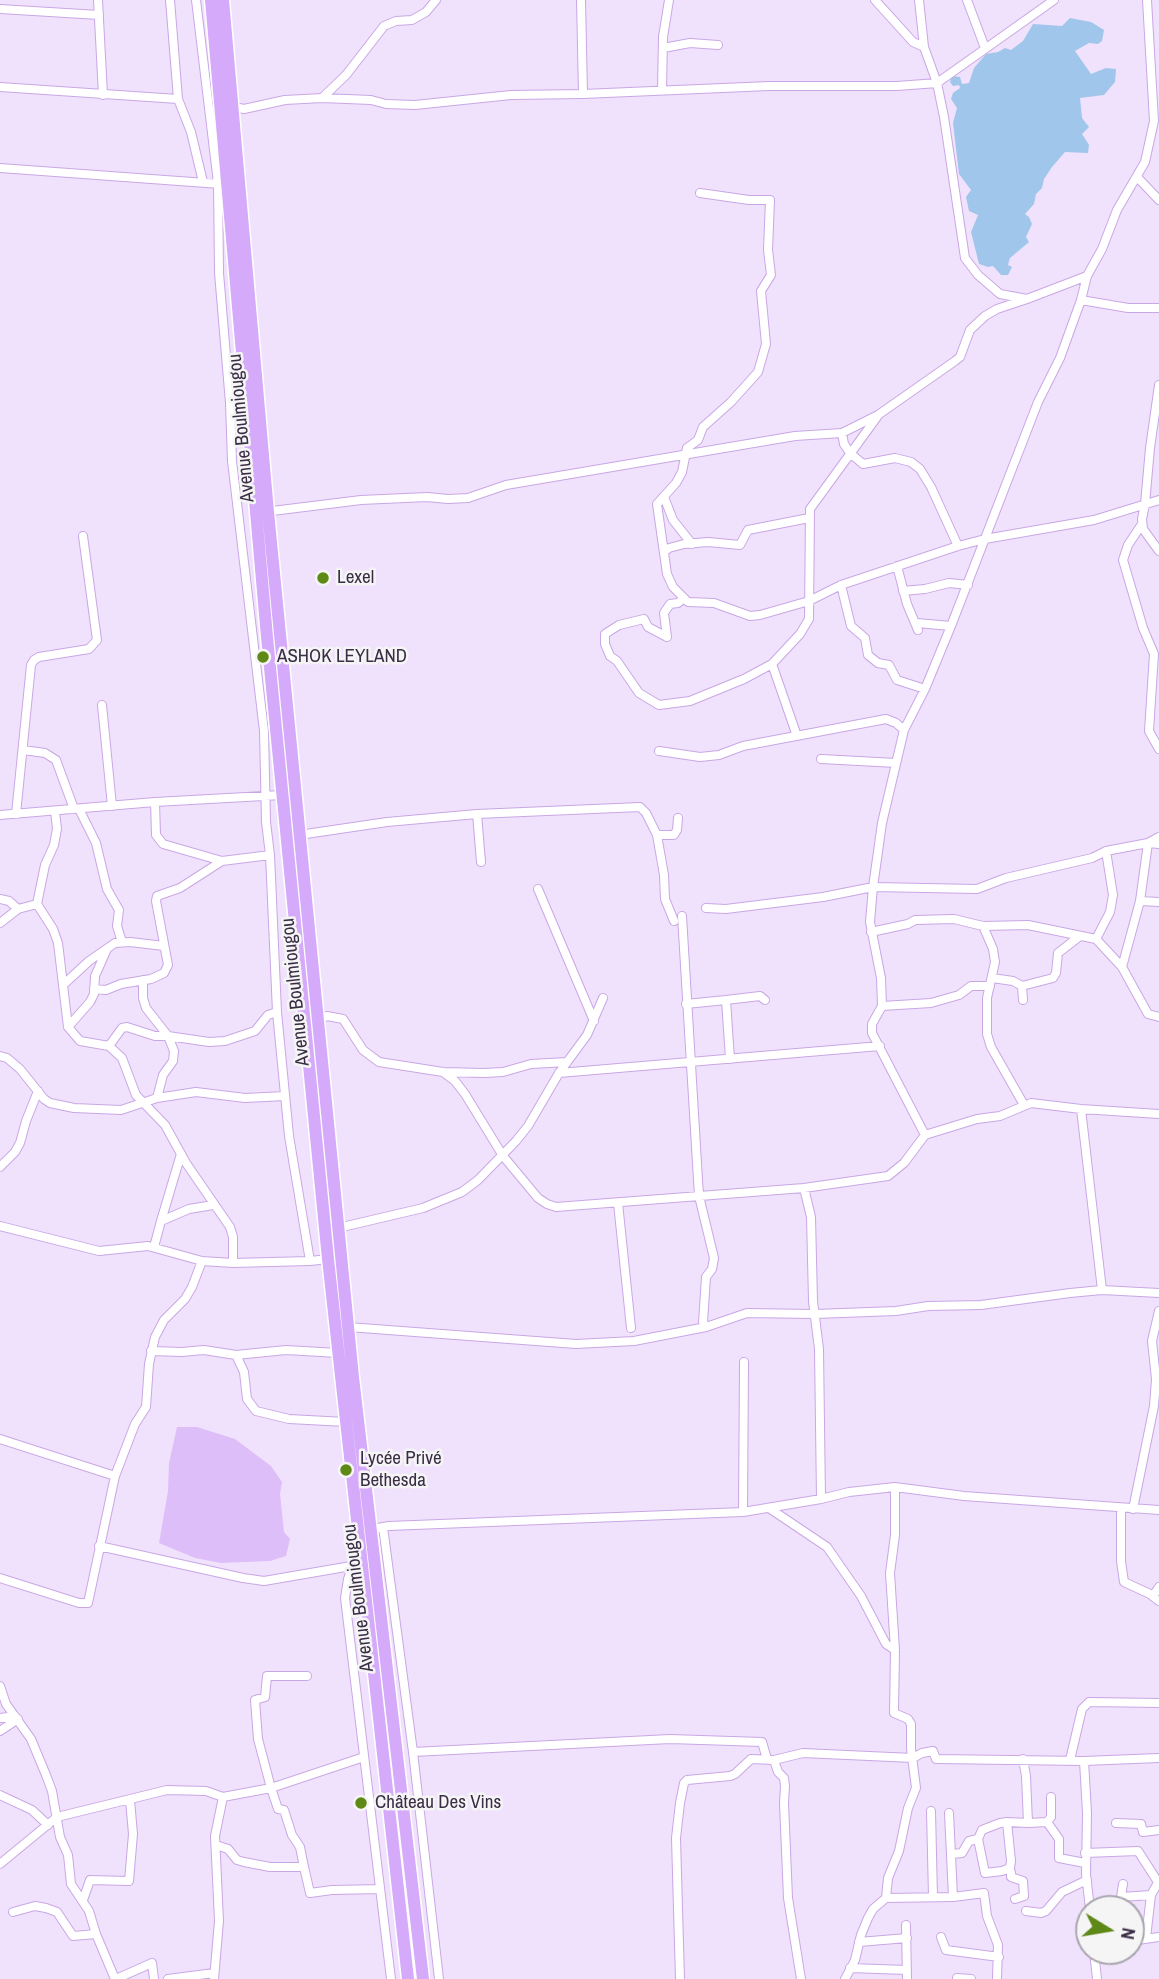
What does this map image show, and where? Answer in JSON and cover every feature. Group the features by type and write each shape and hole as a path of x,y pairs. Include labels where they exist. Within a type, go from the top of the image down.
{"highway":[{"name":"Avenue Boulmiougou","path":"211,0 222,184 263,513 299,835 348,1328 423,1979"},
{"name":"Avenue Boulmiougou","path":"223,0 234,107 282,795 346,1422 371,1529 358,1565 408,1979"}],"street":[{"path":"20,0 28,11"},
{"path":"98,0 103,95"},
{"path":"170,0 178,99 191,132 203,183"},
{"path":"196,0 222,184 219,273 232,461 261,701 277,1012 289,1136 310,1261"},
{"path":"323,98 346,75 384,26 396,21 412,20 426,12 436,0"},
{"path":"581,0 583,94"},
{"path":"662,90 663,48 669,0"},
{"path":"875,0 912,42 924,47"},
{"path":"919,0 924,47 937,83 944,117 965,258 978,275 1000,294 1027,299"},
{"path":"967,0 985,48"},
{"path":"234,107 323,98 415,104 510,95 937,83 1054,0"},
{"path":"925,1135 872,1033 872,1024 882,1006 881,978 871,932 873,887 883,824 904,730 925,689 1038,402 1060,358 1087,276 1102,249 1116,209 1138,178 1156,130 1156,93 1147,0 1159,1"},
{"path":"0,9 99,15"},
{"path":"663,48 690,43 718,45"},
{"path":"0,87 178,99"},
{"path":"0,168 222,184"},
{"path":"1138,178 1159,200"},
{"path":"700,193 770,200 768,250 771,275 761,291 766,344 762,362 747,385 703,427 698,440 687,448 682,472 657,504 667,574 683,599 695,604 714,603 750,616 809,601 841,586 958,546 1094,520 1159,500"},
{"path":"263,513 361,500 468,498 506,485 794,436 842,433 878,415 960,357 970,330 985,316 997,309 1087,276"},
{"path":"1081,300 1128,309 1159,307"},
{"path":"1159,386 1142,524 1128,545 1123,560 1143,628 1154,654 1155,687 1149,731 1159,749"},
{"path":"683,599 670,604 664,613 667,637 648,627 643,619 619,625 605,634 605,644 610,656 617,661 639,693 659,705 690,701 744,679 772,664 805,627 809,601 810,509 878,415"},
{"path":"842,433 844,444 850,453 863,464 895,458 912,462 920,469 958,546"},
{"path":"664,498 673,520 692,544"},
{"path":"664,552 669,548 708,542 740,545 748,530 809,518"},
{"path":"1142,524 1159,551"},
{"path":"16,814 34,660 89,649 97,640 83,536"},
{"path":"897,566 903,591 918,626 951,626"},
{"path":"903,591 948,583 968,585"},
{"path":"841,586 851,626 864,638 869,655 878,663 889,665 897,680 925,689"},
{"path":"772,664 797,736"},
{"path":"102,705 112,806"},
{"path":"659,751 700,757 719,755 743,746 887,719 904,730"},
{"path":"23,750 45,753 56,760 77,809 96,843 107,889 119,910 117,926 122,942"},
{"path":"821,758 896,763"},
{"path":"0,815 282,795"},
{"path":"155,802 156,835 160,843 222,861 270,855"},
{"path":"299,835 387,822 477,814 640,807 646,813 657,835 665,899 678,918 691,1062 699,1196 714,1258 712,1269 706,1277 703,1322 706,1328"},
{"path":"55,811 57,829 54,845 46,865 37,904 53,929 58,943 68,1027 80,1041 109,1046 122,1058 136,1095 165,1125 231,1232 233,1263"},
{"path":"477,814 481,862"},
{"path":"657,835 674,835 678,818"},
{"path":"1148,843 1159,837"},
{"path":"706,908 726,909 823,897 873,887 977,889 1006,878 1092,858 1106,851 1148,843 1159,844"},
{"path":"1122,967 1140,901 1148,843"},
{"path":"1096,939 1110,912 1113,895 1106,851"},
{"path":"94,989 106,990 158,976 167,970 158,896 180,888 222,861"},
{"path":"538,889 594,1021"},
{"path":"0,899 9,901 18,909"},
{"path":"1140,901 1159,902"},
{"path":"0,923 18,909 37,904"},
{"path":"871,932 915,920 954,919 983,926 1028,925 1096,939 1122,967 1148,1014 1159,1017"},
{"path":"983,926 993,949 995,962 987,998 987,1034 991,1047 1024,1105"},
{"path":"882,1006 931,1003 959,995 971,986 991,982 1013,981 1022,986 1053,978 1058,953 1080,936"},
{"path":"63,985 108,947 122,942 164,946"},
{"path":"68,1027 90,1002 95,976 108,947"},
{"path":"143,980 146,1008 168,1035 174,1055 163,1075 157,1098"},
{"path":"1022,986 1023,1000"},
{"path":"686,1004 760,996 765,1000"},
{"path":"338,1228 405,1214 441,1202 462,1192 478,1180 528,1126 594,1021 603,998"},
{"path":"726,1000 730,1059"},
{"path":"109,1046 122,1028 127,1027 155,1036 168,1035 209,1042 225,1041 255,1031 268,1015 277,1012"},
{"path":"318,1020 327,1016 343,1019 363,1050 379,1062 443,1072 503,1072 531,1064 567,1062"},
{"path":"559,1073 880,1046"},
{"path":"0,1056 7,1058 20,1069 50,1103 74,1108 121,1110 157,1098 196,1092 228,1097 285,1096"},
{"path":"443,1072 455,1081 465,1094 503,1156 538,1198 547,1205 568,1207 804,1188 888,1177 904,1163 925,1135 977,1119 1000,1116 1024,1105 1041,1102 1081,1109 1159,1114"},
{"path":"0,1167 20,1143 38,1091"},
{"path":"1081,1109 1102,1290"},
{"path":"154,1247 181,1154"},
{"path":"804,1188 811,1217 820,1367 821,1499"},
{"path":"618,1203 631,1328"},
{"path":"161,1221 190,1209 214,1205"},
{"path":"0,1226 99,1251 140,1245 202,1261 233,1263 328,1259"},
{"path":"0,1577 79,1603 88,1603 115,1476 132,1431 146,1407 151,1351 159,1327 185,1299 202,1261"},
{"path":"348,1328 576,1344 634,1341 706,1328 747,1313 897,1311 928,1306 981,1305 1102,1290 1159,1293"},
{"path":"1133,1509 1154,1406 1156,1379 1152,1341 1159,1311"},
{"path":"151,1351 204,1350 236,1354 286,1350 338,1353"},
{"path":"236,1354 244,1372 247,1399 256,1411 289,1419 346,1422"},
{"path":"743,1512 744,1362"},
{"path":"0,1439 115,1476"},
{"path":"439,1979 413,1752 371,1529 743,1512 849,1492 895,1487 964,1496 1159,1510"},
{"path":"886,1898 888,1878 899,1852 908,1808 916,1788 912,1724 908,1719 894,1713 895,1650 890,1573 895,1535 895,1487"},
{"path":"769,1508 827,1547 861,1596 886,1644 895,1650"},
{"path":"1121,1508 1122,1578 1124,1582 1156,1598 1159,1587"},
{"path":"99,1546 264,1581 358,1565"},
{"path":"358,1565 348,1579 345,1598 391,1979"},
{"path":"307,1676 267,1676 265,1697 255,1700 258,1739 271,1788 278,1808 284,1810 292,1835 300,1847 310,1893 380,1889"},
{"path":"0,1686 6,1704 31,1739 46,1775 60,1837 69,1863 71,1884 83,1900 116,1979 152,1963 154,1979"},
{"path":"1070,1760 1082,1709 1090,1702 1159,1703"},
{"path":"0,1718 17,1717"},
{"path":"0,1731 17,1717"},
{"path":"413,1752 670,1739 762,1742 778,1772 784,1777 788,1898 801,1979"},
{"path":"680,1979 676,1838 684,1783 730,1776 751,1759 803,1754 913,1758 933,1751 936,1759 1084,1761 1159,1758"},
{"path":"0,1864 57,1817 167,1790 206,1791 223,1797 271,1788 364,1758"},
{"path":"1023,1759 1028,1823"},
{"path":"1084,1761 1087,1813 1085,1863 1089,1895"},
{"path":"0,1795 32,1810 48,1825"},
{"path":"168,1979 214,1976 219,1921 215,1872 216,1822 223,1797"},
{"path":"1008,1870 985,1873 978,1839 982,1830 1007,1822 1047,1822 1051,1817 1051,1797"},
{"path":"83,1900 90,1880 130,1881 133,1841 130,1800"},
{"path":"930,1811 933,1897"},
{"path":"949,1813 953,1897"},
{"path":"1007,1822 1011,1861 1008,1870"},
{"path":"1047,1822 1059,1839 1059,1858 1085,1863"},
{"path":"1116,1823 1140,1824 1143,1832 1159,1830"},
{"path":"952,1854 962,1853 969,1841 978,1839"},
{"path":"931,1844 951,1843"},
{"path":"216,1845 228,1849 237,1860 244,1862 270,1867 304,1867"},
{"path":"1086,1853 1138,1851 1159,1881 1151,1895 1146,1938 1159,1937"},
{"path":"1008,1870 1012,1877 1021,1878 1023,1881 1024,1896 1015,1899"},
{"path":"1026,1912 1046,1911 1062,1892 1087,1880"},
{"path":"1123,1884 1121,1897 1151,1895"},
{"path":"845,1979 873,1909 886,1898 984,1894 987,1916 998,1945 996,1979"},
{"path":"13,1912 34,1906 46,1908 57,1912 73,1937 96,1934"},
{"path":"850,1968 907,1974 906,1925"},
{"path":"942,1937 946,1950 999,1957"},
{"path":"859,1942 906,1938"},
{"path":"957,1978 971,1979"}],"shaded area":[{"path":"177,1427 197,1427 235,1439 271,1466 282,1482 280,1494 284,1532 290,1539 286,1556 270,1561 221,1563 195,1558 159,1543 168,1491 169,1463"}],"water":[{"path":"1070,18 1091,22 1104,30 1102,41 1098,44 1089,43 1075,51 1091,74 1106,68 1116,69 1115,82 1104,95 1080,98 1082,118 1089,127 1082,134 1089,145 1088,153 1065,152 1052,167 1042,188 1036,194 1034,204 1025,214 1032,224 1026,237 1029,242 1010,258 1008,265 1012,267 1008,275 1001,275 993,266 979,264 971,232 978,215 969,211 966,197 971,190 959,174 953,123 957,108 951,99 953,93 960,88 950,82 952,76 960,77 962,84 969,83 974,68 986,54 1005,48 1011,50 1023,41 1033,24 1062,26"}],"place":[{"name":"Lexel","path":"323,578"},
{"name":"ASHOK LEYLAND","path":"263,657"},
{"name":"Lycée Privé Bethesda","path":"346,1470"},
{"name":"Château Des Vins","path":"361,1803"}]}
